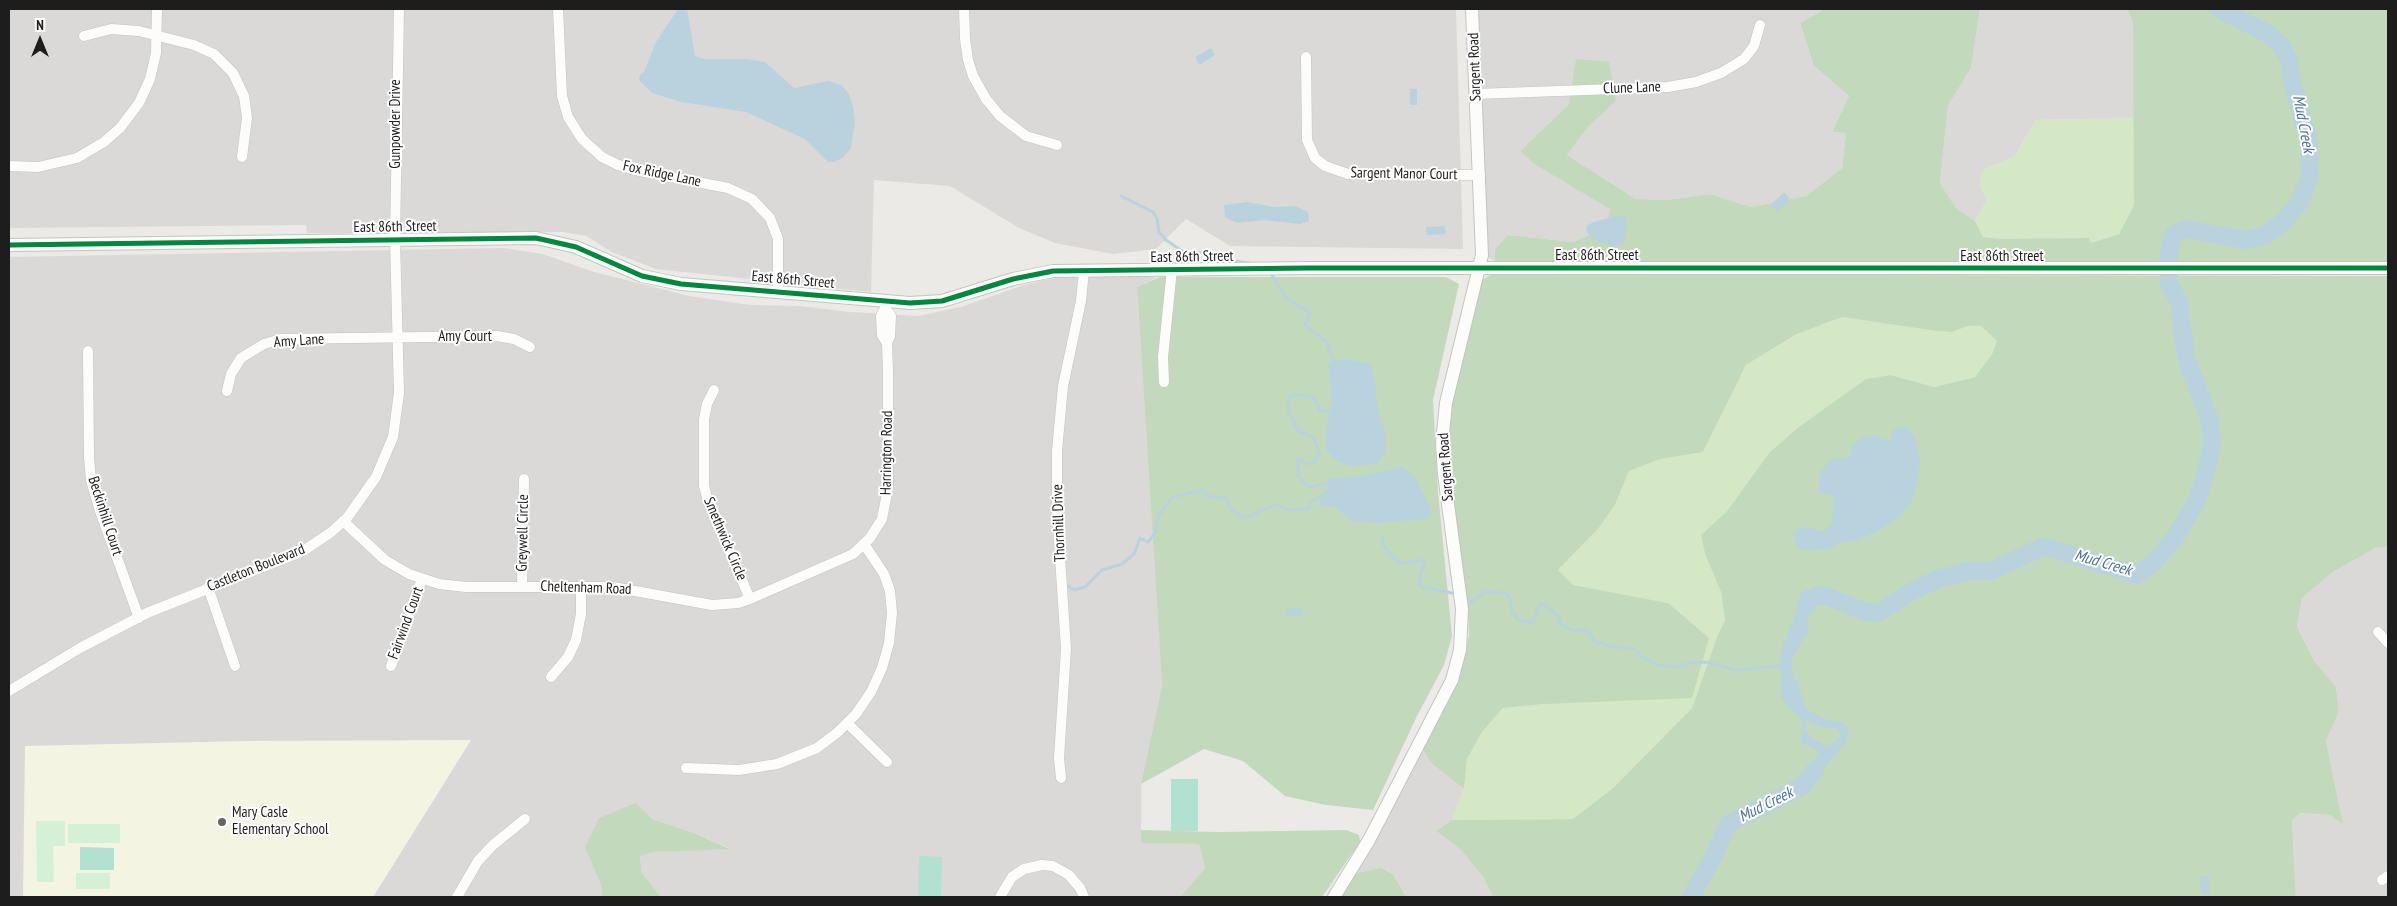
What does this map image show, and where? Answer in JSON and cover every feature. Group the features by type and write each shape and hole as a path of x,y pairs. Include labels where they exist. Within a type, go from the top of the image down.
{"street":[{"path":"9,166 38,167 60,163 96,147 114,134 134,110 145,91 154,62 157,36 157,9"},
{"name":"Gunpowder Drive","path":"395,239 397,28 399,9"},
{"name":"Fox Ridge Lane","path":"558,9 562,96 568,117 582,139 602,157 618,165 728,188 752,199 770,218 778,239 778,291"},
{"path":"964,9 967,55 972,72 984,95 997,113 1013,128 1038,141 1057,145"},
{"name":"Sargent Road","path":"1334,897 1392,797 1452,680 1461,641 1462,614 1444,470 1442,430 1448,394 1482,255 1472,9"},
{"name":"Clune Lane","path":"1476,94 1668,87 1696,82 1721,73 1744,59 1754,46 1760,25"},
{"path":"84,36 111,29 139,31 206,50 221,60 233,73 241,88 246,109 242,157"},
{"name":"Sargent Manor Court","path":"1306,57 1307,140 1315,158 1325,166 1348,174 1480,175"},
{"name":"East 86th Street","path":"9,245 395,239 543,239 570,245 642,276 655,279 681,284 778,291 885,305 942,300 1027,275 1053,271 1084,270 2196,270 2388,268"},
{"name":"Castleton Boulevard","path":"9,691 80,648 139,618 208,587 291,558 318,542 343,520 369,489 390,445 399,402 395,239"},
{"name":"Thornhill Drive","path":"1061,778 1058,758 1066,649 1057,511 1057,451 1063,386 1081,301 1084,270"},
{"path":"1164,382 1162,357 1172,270"},
{"name":"Harrington Road","path":"864,544 882,519 888,492 887,343 890,336 891,316 885,305"},
{"name":"Amy Court","path":"398,337 498,336 514,339 530,347"},
{"name":"Amy Lane","path":"227,391 230,374 238,361 248,352 272,342 285,339 398,337"},
{"name":"Beckinhill Court","path":"88,351 91,480 97,502 139,618"},
{"name":"Smethwick Circle","path":"714,390 707,404 704,419 704,486 708,501 750,599"},
{"name":"Greywell Circle","path":"522,586 524,479"},
{"name":"Cheltenham Road","path":"343,520 385,560 422,579 439,584 466,587 622,587 712,606 738,603 750,599 840,561 864,544"},
{"path":"686,768 739,770 777,764 817,748 847,723 864,703 875,685 886,656 890,634 891,604 887,583 878,562 864,544"},
{"name":"Fairwind Court","path":"391,666 422,579"},
{"path":"550,678 568,657 576,640 581,614 581,586"},
{"path":"208,587 235,666"},
{"path":"2378,632 2388,643"},
{"path":"847,723 887,762"},
{"path":"456,897 478,861 492,845 524,819"},
{"path":"1000,897 1012,877 1024,869 1042,865 1053,866 1069,875 1080,888 1084,897"}],"shaded area":[{"path":"9,9 1456,9 1463,249 1230,246 1186,219 1156,249 1113,254 1055,243 1019,228 950,186 874,180 871,292 656,269 612,252 586,236 563,232 307,233 306,225 9,228"},
{"path":"1478,9 1825,9 1800,23 1814,66 1849,96 1832,132 1846,133 1842,168 1806,196 1751,207 1710,194 1667,200 1636,199 1567,155 1588,127 1616,101 1569,104 1520,151 1534,164 1611,209 1606,227 1573,242 1508,235 1495,249 1495,261 1487,257"},
{"path":"1980,9 2127,9 2133,21 2135,118 2036,120 2014,157 1983,170 1980,186 1987,200 1975,221 1956,208 1940,183 1948,106 1971,68"},
{"path":"503,248 543,254 594,272 689,296 750,305 799,306 850,312 918,316 961,307 1024,285 1057,277 1137,273 1156,278 1137,287 1162,685 1141,784 1141,843 1199,844 1205,868 1180,897 661,897 642,873 640,856 654,852 729,848 694,833 652,819 586,846 601,885 602,897 373,897 471,740 24,897 9,897 9,257"},
{"path":"2377,547 2388,547 2388,897 2296,897 2292,821 2300,813 2329,815 2343,824 2326,741 2339,712 2336,687 2315,662 2297,627 2302,598 2333,572"},
{"name":"Mary Casle Elementary School","path":"471,740 373,897 23,897 25,746 247,741"},
{"path":"1423,750 1432,764 1464,789 1452,820 1436,831 1461,850 1484,878 1493,897 1407,897 1404,891 1354,874"}],"green space":[{"path":"1825,9 1980,9 1971,68 1948,106 1940,183 1956,208 1975,221 1983,237 2004,239 2089,238 2091,243 2119,234 2134,205 2133,22 2127,9 2388,9 2388,263 1495,261 1495,249 1508,235 1573,242 1606,227 1610,209 1534,164 1520,151 1569,104 1576,59 1609,62 1616,101 1588,127 1567,155 1636,199 1667,200 1710,194 1751,207 1806,196 1842,168 1846,133 1832,132 1849,96 1814,66 1800,23"},
{"path":"2135,118 2134,205 2119,234 2091,243 2089,239 2004,239 1983,237 1975,221 1987,200 1979,185 1983,170 2014,157 2036,120"},
{"path":"1555,272 2388,276 2388,547 2377,547 2333,572 2302,598 2297,627 2315,662 2336,687 2339,712 2326,741 2343,824 2329,815 2300,813 2292,821 2296,897 1493,897 1484,878 1461,850 1436,831 1452,820 1573,819 1613,788 1692,708 1717,637 1725,620 1721,592 1705,554 1701,535 1727,511 1769,453 1799,427 1866,379 1891,375 1934,387 1975,377 1992,354 1997,341 1981,326 1968,326 1952,332 1936,331 1842,317 1795,335 1746,365 1703,452 1661,459 1629,471 1615,505 1598,529 1558,570 1573,585 1668,603 1709,638 1692,698 1544,704 1503,708 1482,732 1467,759 1464,789 1432,764 1423,750 1457,679 1469,636 1468,607 1450,480 1448,413 1482,280 1492,274"},
{"path":"1160,277 1446,277 1459,284 1433,400 1438,492 1452,636 1444,665 1417,716 1373,810 1326,805 1285,796 1243,761 1204,749 1141,784 1162,685 1137,287"},
{"path":"1842,317 1936,331 1952,332 1968,326 1981,326 1997,341 1992,354 1975,377 1934,387 1891,375 1769,453 1727,511 1701,535 1705,554 1721,592 1725,620 1717,637 1692,708 1613,788 1573,819 1452,820 1464,789 1467,759 1482,732 1503,708 1544,704 1668,603 1572,585 1558,570 1598,529 1615,505 1629,471 1661,459 1703,452 1746,365 1795,335"},
{"path":"1171,779 1198,779 1198,831 1171,831"},
{"path":"636,803 652,819 694,833 730,849 654,852 640,856 642,873 661,897 602,897 601,885 585,847 599,818"},
{"path":"36,821 65,821 65,846 53,846 54,882 37,882"},
{"path":"68,824 120,824 120,843 68,843"},
{"path":"1141,830 1218,832 1346,830 1359,835 1360,842 1322,897 1180,897 1205,868 1199,844 1141,843"},
{"path":"80,847 114,848 114,870 80,870"},
{"path":"919,856 942,857 941,897 918,897"},
{"path":"1381,868 1392,874 1407,897 1339,897 1354,874"},
{"path":"76,873 110,873 110,889 76,889"}],"water":[{"path":"678,9 687,9 695,56 704,59 746,59 765,62 794,88 828,81 841,85 849,94 855,123 851,148 843,158 834,162 828,162 805,139 746,112 681,102 652,93 639,80 640,75 644,72 656,42"},
{"path":"1211,48 1215,55 1199,65 1195,57"},
{"path":"1410,89 1417,89 1417,105 1410,105"},
{"path":"1784,192 1790,199 1778,212 1771,205"},
{"path":"1248,202 1274,207 1295,206 1308,212 1309,221 1300,224 1265,220 1237,223 1225,217 1224,205"},
{"path":"1615,216 1625,217 1627,224 1623,244 1613,246 1601,243 1592,238 1586,230 1587,225"},
{"path":"1445,226 1446,234 1427,235 1426,227"},
{"path":"1345,359 1370,364 1374,373 1378,413 1386,434 1385,452 1376,464 1351,466 1338,462 1326,450 1328,415 1332,408 1328,364 1333,360"},
{"path":"1907,427 1914,436 1920,457 1919,475 1912,501 1896,519 1876,532 1857,540 1840,543 1828,549 1801,550 1795,543 1794,532 1803,527 1813,528 1822,532 1831,525 1835,502 1832,496 1818,492 1821,471 1830,461 1836,458 1844,459 1849,456 1852,446 1857,440 1867,436 1889,441 1892,432 1897,428"},
{"path":"1401,467 1413,474 1431,508 1431,514 1424,519 1382,523 1354,522 1334,507 1321,506 1319,502 1320,498 1326,496 1328,479 1367,475"},
{"path":"1816,586 1823,588 1820,603 1814,606 1807,615 1809,633 1803,639 1792,660 1793,678 1797,681 1806,709 1825,719 1841,722 1849,728 1847,741 1821,772 1815,784 1804,794 1797,781 1812,765 1819,751 1801,743 1802,720 1782,700 1780,686 1782,681 1780,666 1781,650 1802,597","holes":["1805,720 1822,727 1837,728 1840,738 1828,746 1811,738 1806,730"]},
{"path":"1303,607 1303,615 1287,616 1286,609"},
{"path":"2200,876 2209,876 2209,894 2201,894"}],"waterway":[{"name":"Mud Creek","path":"1806,606 1808,599 1823,595 1866,612 1878,613 1914,590 1938,579 1968,571 1991,571 2044,546 2136,575 2152,564 2176,536 2197,500 2207,469 2212,442 2209,418 2186,358 2179,302 2169,284 2169,248 2174,234 2186,229 2246,240 2266,235 2283,222 2299,203 2310,176 2309,143 2291,77 2289,60 2280,44 2267,33 2219,9"},
{"path":"1121,196 1153,212 1157,218 1159,232 1166,240 1182,251 1193,254 1202,252 1219,259 1249,263"},
{"path":"1272,275 1286,298 1310,313 1305,325 1327,342 1334,363"},
{"path":"1330,486 1326,484 1308,487 1298,475 1298,459 1307,464 1315,462 1319,452 1313,437 1298,431 1288,410 1288,399 1293,395 1306,396 1314,398 1320,411 1334,410"},
{"path":"1068,586 1074,590 1085,587 1102,570 1122,564 1134,554 1140,538 1148,542 1155,533 1158,516 1173,497 1203,490 1207,496 1228,499 1229,506 1233,511 1245,518 1277,504 1289,510 1308,509 1311,502 1328,491"},
{"path":"1382,537 1383,544 1397,561 1405,563 1421,560 1424,564 1419,579 1421,587 1452,593"},
{"path":"1467,599 1471,602 1484,592 1505,593 1510,599 1512,611 1518,620 1532,623 1540,604 1545,605 1559,616 1559,622 1564,626 1572,630 1588,630 1594,641 1610,646 1634,649 1642,657 1657,665 1679,667 1689,663 1706,662 1736,670 1782,666"},
{"name":"Mud Creek","path":"1691,897 1713,857 1728,824 1801,787 1815,770"}],"cycle path":[{"path":"9,245 536,238 576,247 642,276 681,284 910,303 942,301 1013,279 1053,271 1309,268 2388,268"}],"place":[{"name":"Mary Casle Elementary School","path":"222,822"}]}
